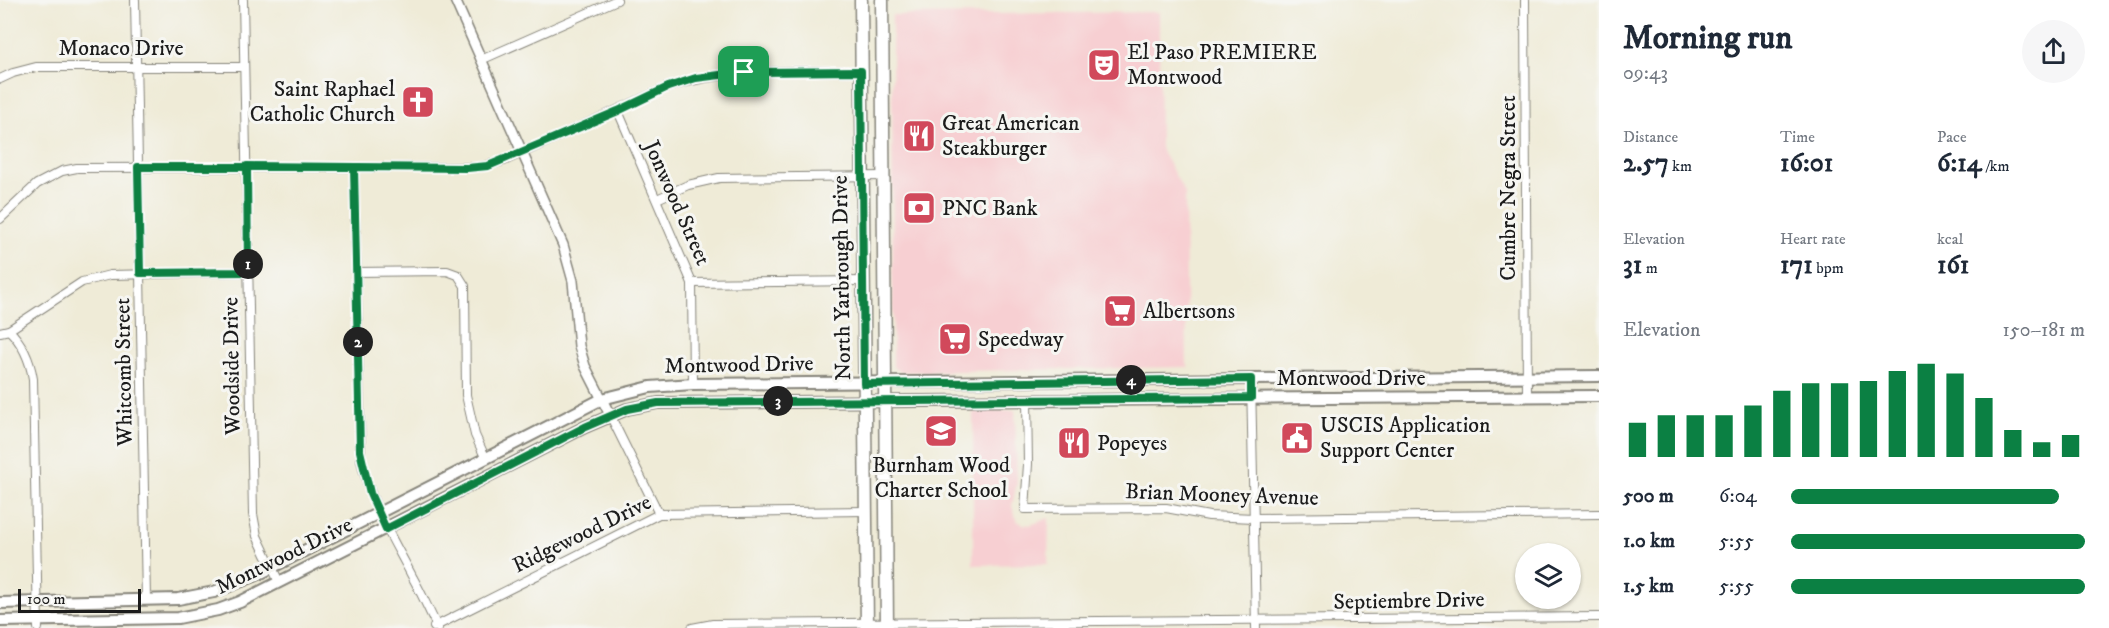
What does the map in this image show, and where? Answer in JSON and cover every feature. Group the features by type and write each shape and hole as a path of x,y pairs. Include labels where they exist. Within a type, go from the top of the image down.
{"main road":[{"name":"North Yarbrough Drive","path":"861,0 867,626"},
{"name":"North Yarbrough Drive","path":"882,0 887,625"},
{"name":"Montwood Drive","path":"0,603 178,599 214,592 239,583 602,399 650,387 693,384 1599,376"},
{"name":"Montwood Drive","path":"0,621 38,624 178,618 201,614 240,602 610,415 658,403 1599,396"}],"street":[{"name":"Whitcomb Street","path":"135,0 146,600"},
{"name":"Woodside Drive","path":"243,0 253,514 257,536 279,582"},
{"path":"454,0 523,151 568,260 573,281 579,346 585,366 659,514"},
{"path":"481,60 617,0"},
{"name":"Cumbre Negra Street","path":"1525,0 1527,396"},
{"name":"Monaco Drive","path":"0,79 36,67 244,67"},
{"path":"0,219 37,184 62,171 86,167 479,167 504,161 668,87 696,78 744,72 861,71"},
{"name":"Jonwood Street","path":"618,111 692,283 693,384"},
{"path":"354,167 360,451 365,476 378,512 418,586 435,627"},
{"path":"657,200 688,185 719,178 884,176"},
{"path":"356,272 447,271 460,277 465,286 466,395 475,435 485,457"},
{"path":"38,624 33,380 23,347 4,331 82,282 103,275 248,272"},
{"path":"692,283 864,281"},
{"path":"1251,379 1256,624"},
{"name":"Brian Mooney Avenue","path":"1027,400 1028,464 1024,509 1166,508 1209,516 1254,518 1599,514"},
{"name":"Ridgewood Drive","path":"435,627 659,514 866,511"},
{"name":"Septiembre Drive","path":"692,628 713,624 867,626 1361,624 1599,617"}],"shaded area":[{"path":"1159,12 1160,148 1185,193 1187,364 1189,367 901,372 893,367 892,15"},
{"path":"1015,410 1017,482 1012,506 1017,521 1023,524 1030,525 1049,518 1048,564 973,565 973,411"}],"place":[{"name":"El Paso PREMIERE Montwood","path":"1104,65"},
{"name":"Saint Raphael Catholic Church","path":"418,102"},
{"name":"Great American Steakburger","path":"919,136"},
{"name":"PNC Bank","path":"919,208"},
{"name":"Albertsons","path":"1120,311"},
{"name":"Speedway","path":"955,339"},
{"name":"Burnham Wood Charter School","path":"941,431"},
{"name":"USCIS Application Support Center","path":"1297,438"},
{"name":"Popeyes","path":"1074,443"}],"route":[{"path":"744,72 696,78 668,87 618,111 488,166 467,168 247,166 248,272 140,273 138,167 247,166 354,167 360,451 370,493 386,529 610,415 658,403 1251,398 1251,379 864,384 861,71 744,72"}]}
